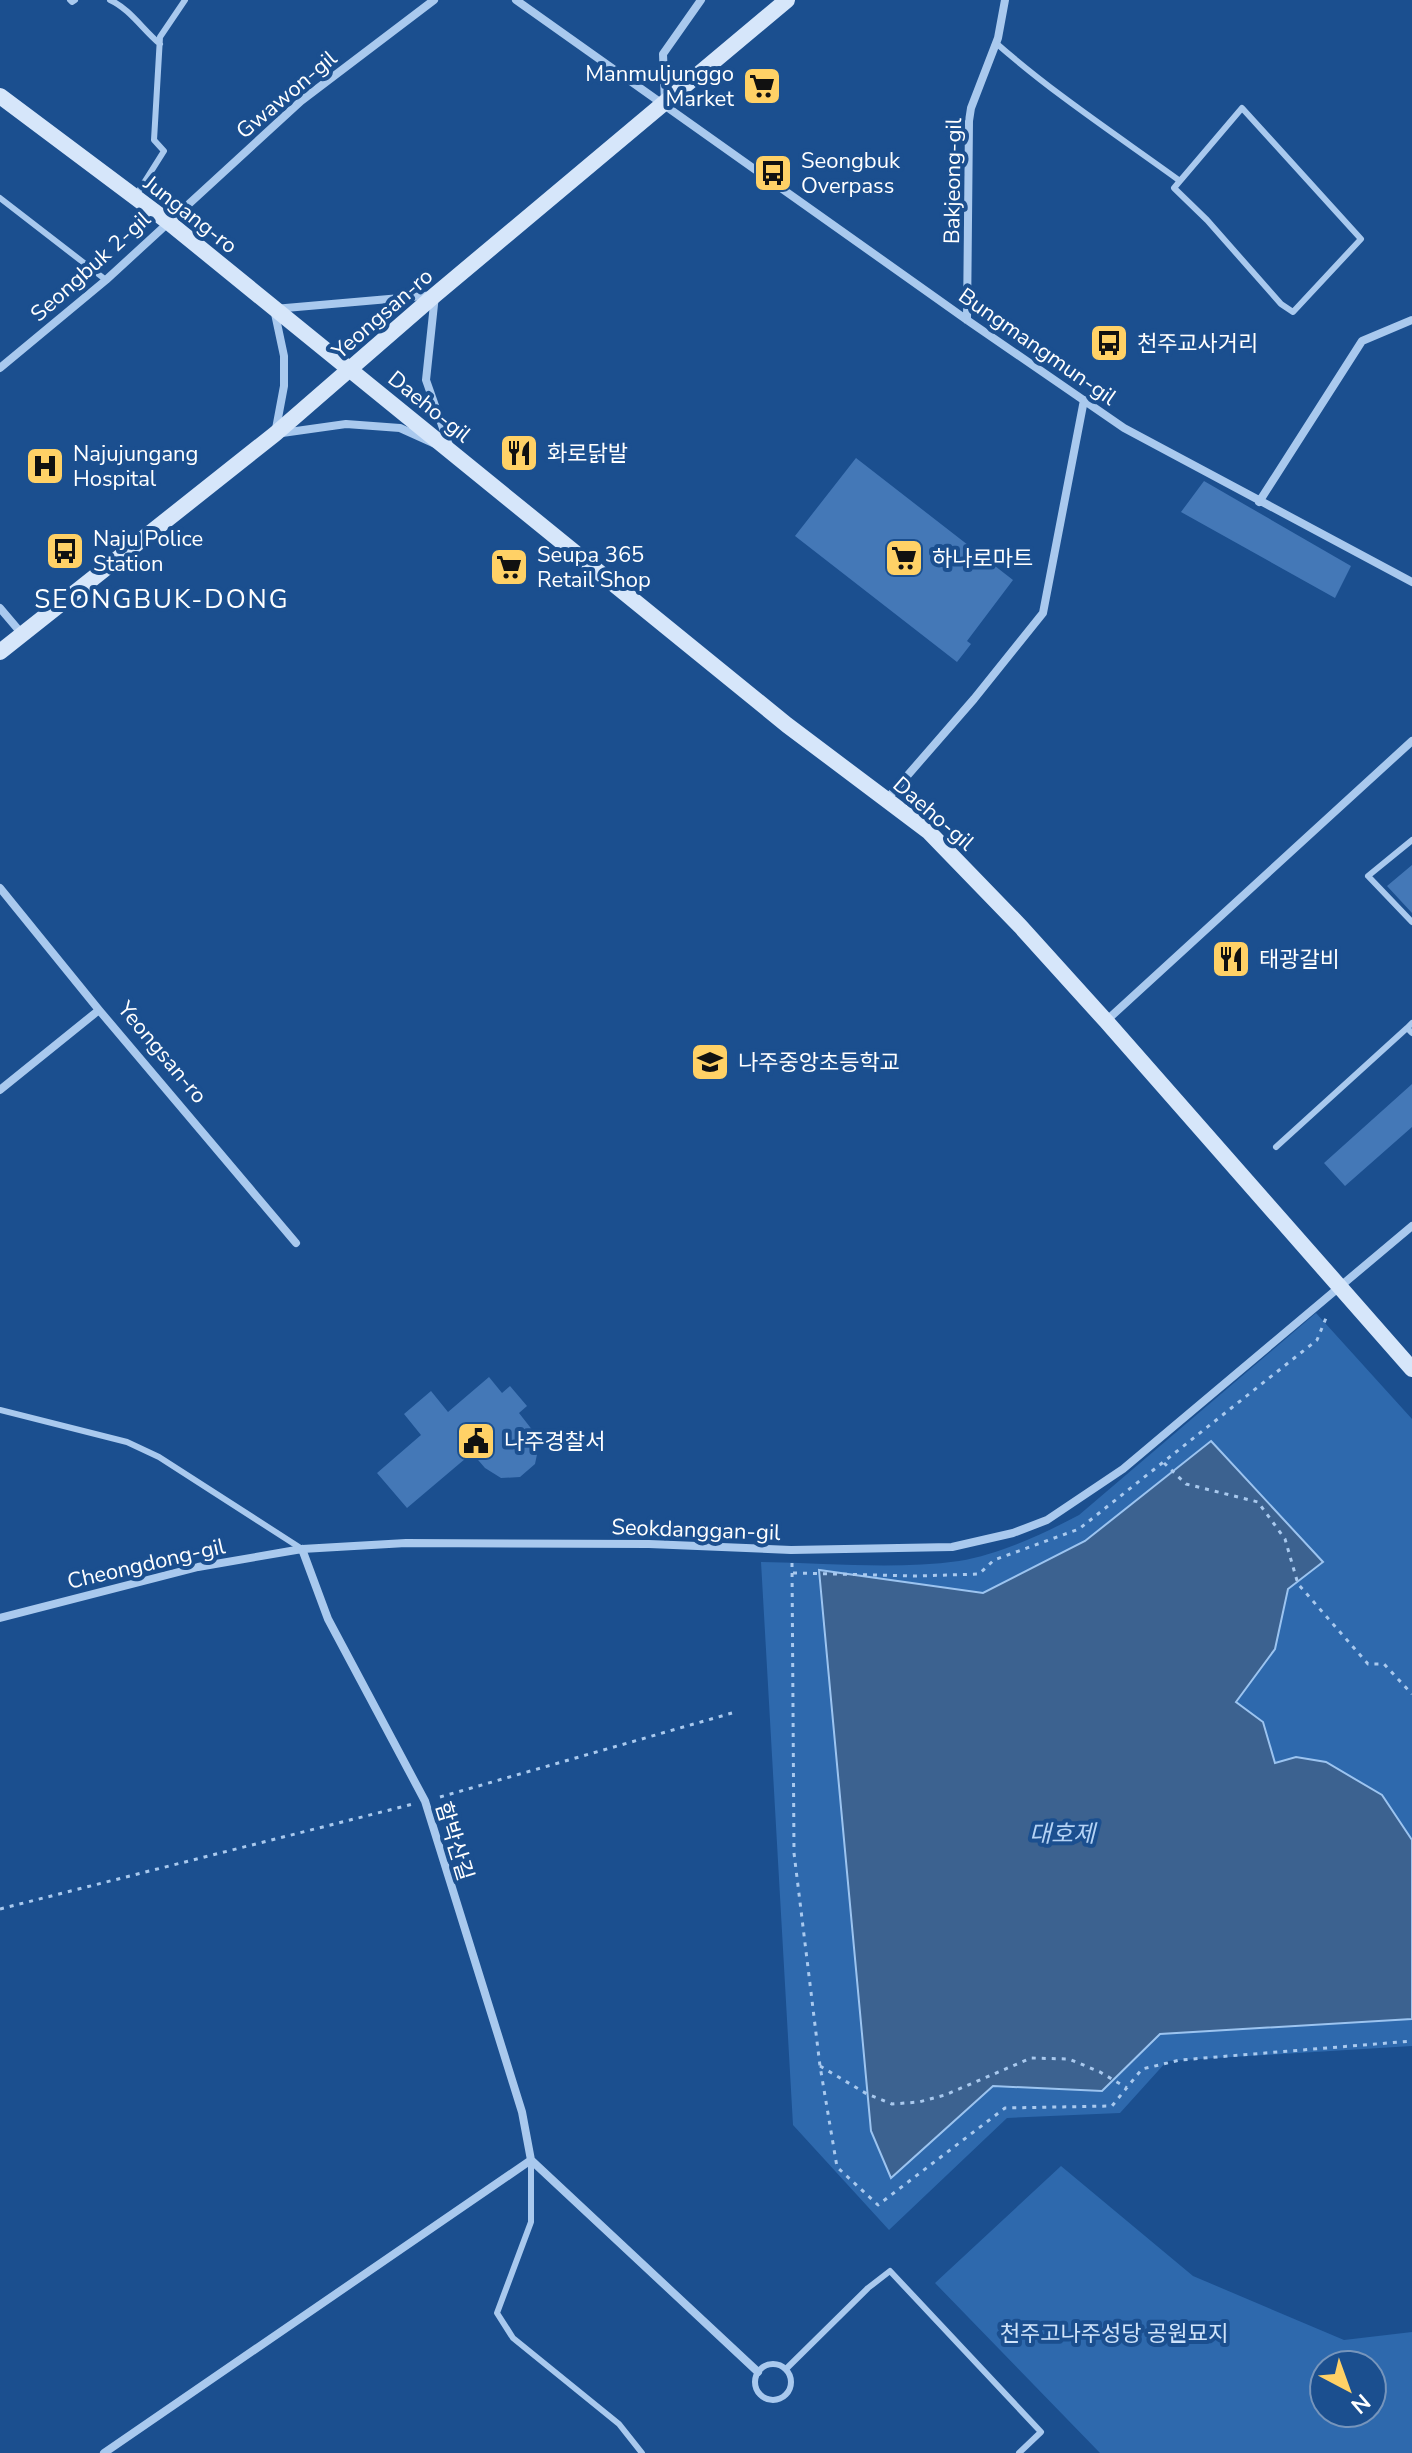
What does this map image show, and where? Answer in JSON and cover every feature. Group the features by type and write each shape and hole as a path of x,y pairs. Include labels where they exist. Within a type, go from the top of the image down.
{"street":[{"name":"Gwawon-gil","path":"167,221 301,101 434,0"},
{"name":"Bungmangmun-gil","path":"516,0 1124,428 1412,582"},
{"path":"665,103 663,54 701,0"},
{"name":"Yeongsan-ro","path":"0,652 275,434 435,295 787,0"},
{"name":"Bakjeong-gil","path":"967,320 969,121 996,43 1005,0"},
{"name":"Jungang-ro","path":"0,96 167,221 352,370"},
{"name":"Seongbuk 2-gil","path":"0,368 106,280 167,221"},
{"path":"435,295 426,380 451,451 400,428 346,424 275,434 284,386 284,356 274,309 435,295"},
{"path":"1259,502 1362,341 1412,320"},
{"name":"Daeho-gil","path":"352,370 787,725 928,831 1106,1021 1412,1369"},
{"path":"887,799 1043,613 1084,400"},
{"path":"0,608 23,634"},
{"path":"1106,1021 1412,741"},
{"name":"Yeongsan-ro","path":"0,888 296,1243"},
{"path":"0,1090 99,1010"},
{"name":"Seokdanggan-gil","path":"302,1549 406,1543 588,1543 791,1550 952,1547 1013,1533 1047,1520 1123,1469 1412,1226"},
{"name":"Cheongdong-gil","path":"0,1618 198,1567 302,1549"},
{"name":"함박산길","path":"302,1549 328,1619 425,1801 522,2112 531,2160"},
{"path":"104,2453 531,2160 758,2372"}],"lane":[{"path":"110,0 123,6 139,26 160,44"},
{"path":"135,197 164,151 154,140 160,37 185,0"},
{"path":"996,43 1059,96 1092,116 1180,181"},
{"path":"1242,108 1361,239 1293,312 1281,304 1207,220 1174,188 1180,181 1242,108"},
{"path":"0,198 106,280"},
{"path":"1412,840 1368,876 1412,922"},
{"path":"1276,1147 1410,1028"},
{"path":"0,1410 127,1442 159,1457 302,1549"},
{"path":"531,2160 531,2222 497,2313 513,2338 619,2424 642,2453"},
{"path":"786,2369 868,2288 890,2271 1041,2432 1019,2453"},
{"path":"774,2364 786,2369 792,2380 786,2396 775,2401 764,2398 756,2389 758,2372 774,2364"}],"path":[{"path":"1339,1286 1317,1340 1164,1463 1186,1484 1258,1502 1285,1539 1298,1584 1368,1664 1384,1664 1412,1694"},
{"path":"791,1550 794,1853 820,2066 837,2167 878,2205 1005,2108 1112,2106 1142,2069 1180,2060 1412,2041"},
{"path":"0,1909 425,1801 732,1713"},
{"path":"820,2066 867,2094 892,2104 919,2102 945,2095 1031,2058 1069,2059 1127,2088"}],"green space":[{"name":"대호제","path":"1316,1313 1412,1419 1412,2046 1167,2061 1120,2113 1007,2118 889,2230 793,2125 761,1562 885,1566 935,1564 974,1558 1036,1536 1079,1515"},
{"name":"천주고나주성당 공원묘지","path":"1061,2166 1193,2276 1344,2340 1412,2332 1412,2453 1100,2453 935,2283"}],"water":[{"name":"대호제","path":"1211,1441 1323,1562 1288,1589 1275,1649 1236,1702 1263,1722 1275,1763 1296,1757 1326,1762 1382,1795 1412,1840 1412,2019 1160,2034 1102,2091 993,2086 891,2178 871,2131 819,1570 983,1593 1085,1541"}],"building":[{"name":"하나로마트","path":"856,458 1013,580 967,641 971,644 957,662 795,536"},
{"path":"1204,481 1351,566 1335,598 1181,512"},
{"path":"1412,865 1412,913 1387,886"},
{"path":"1412,1084 1412,1127 1345,1186 1324,1163"},
{"name":"나주경찰서","path":"489,1377 502,1393 510,1386 527,1406 519,1413 537,1436 539,1445 535,1464 520,1477 501,1478 485,1468 472,1453 407,1508 377,1473 421,1435 404,1414 431,1391 448,1412"}],"place":[{"name":"Manmuljunggo Market","path":"762,86"},
{"name":"Seongbuk Overpass","path":"773,173"},
{"name":"천주교사거리","path":"1109,343"},
{"name":"화로닭발","path":"519,453"},
{"name":"Najujungang Hospital","path":"45,466"},
{"name":"Naju Police Station","path":"65,551"},
{"name":"하나로마트","path":"904,558"},
{"name":"Seupa 365 Retail Shop","path":"509,567"},
{"name":"태광갈비","path":"1231,959"},
{"name":"나주중앙초등학교","path":"710,1062"},
{"name":"나주경찰서","path":"476,1441"}],"district":[{"name":"SEONGBUK-DONG","path":"162,599"}]}
